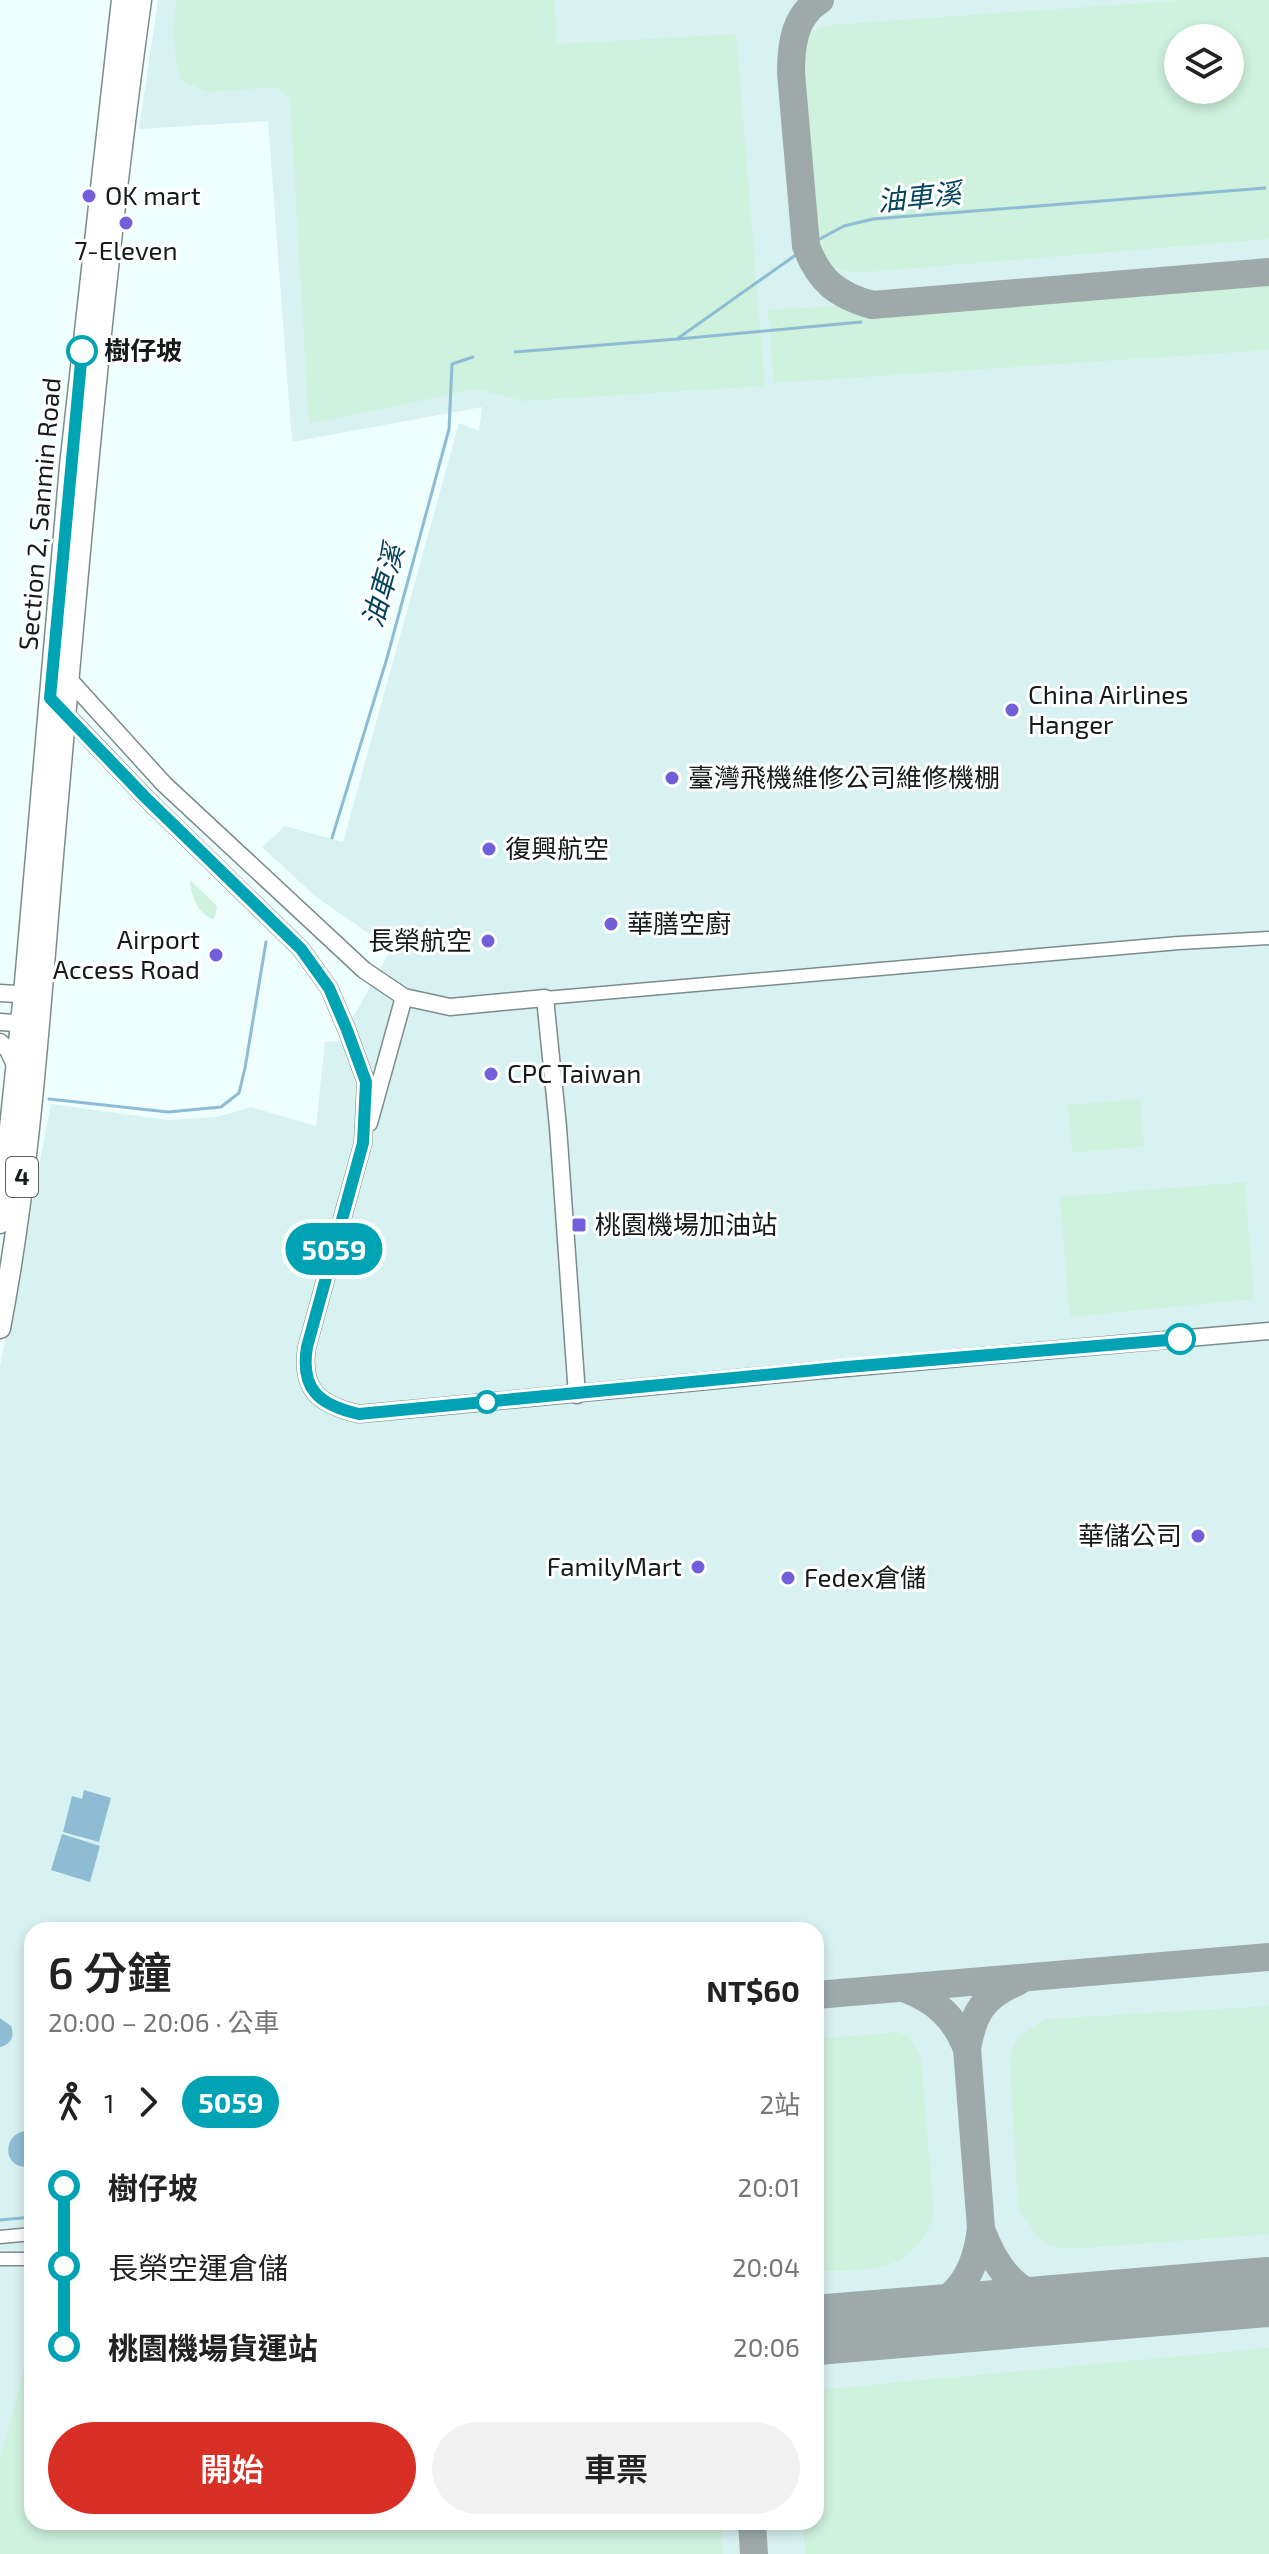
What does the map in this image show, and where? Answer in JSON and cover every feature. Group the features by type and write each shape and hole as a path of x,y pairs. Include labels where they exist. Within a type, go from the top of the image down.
{"main road":[{"name":"Section 2, Sanmin Road","path":"50,698 78,389 122,0"},
{"name":"Section 2, Sanmin Road","path":"69,679 111,234 141,0"},
{"name":"4","path":"0,1328 9,1281 30,1024 69,679"},
{"name":"4","path":"33,995 50,698"},
{"name":"4","path":"0,1223 17,1069 30,1024"}],"street":[{"path":"52,662 164,784 364,970 404,997 450,1007 1179,943 1269,938"},
{"path":"50,698 145,797 301,949 329,988 366,1082 363,1143"},
{"path":"0,993 33,995"},
{"path":"404,997 307,1347 304,1365 307,1381 329,1404 359,1414 1269,1331"},
{"path":"545,998 558,1127 577,1395"},
{"path":"0,1022 30,1024"},
{"path":"0,1042 8,1050 17,1069"},
{"path":"0,2237 24,2235"},
{"path":"0,2259 24,2259"}],"shaded area":[{"path":"158,0 1269,0 1269,2554 0,2554 0,1366 51,1104 168,1120 217,1117 251,1107 316,1126 325,1042 340,1041 391,949 315,896 262,847 285,826 343,842 459,423 479,431 482,407 292,442 268,121 139,129"}],"green space":[{"path":"177,0 554,0 557,44 736,34 765,386 524,401 476,389 309,424 290,99 276,87 207,92 181,80 174,40"},
{"path":"1186,0 1269,0 1269,239 854,273 811,261 795,237 782,73 794,47 811,33 830,25"},
{"path":"1269,280 1269,350 774,383 768,310"},
{"path":"190,880 217,906 212,919 202,912 196,902"},
{"path":"1140,1099 1144,1146 1072,1153 1068,1105"},
{"path":"1245,1182 1254,1299 1070,1317 1060,1197"},
{"path":"1269,2006 1269,2234 1070,2249 1051,2246 1036,2235 1018,2207 1010,2061 1014,2046 1022,2035 1047,2019"},
{"path":"898,2032 909,2037 921,2058 934,2213 916,2247 903,2258 872,2268 824,2271 824,2038"},
{"path":"1269,2348 1269,2554 805,2554 804,2530 824,2530 826,2389"},
{"path":"24,2369 24,2530 722,2530 723,2554 0,2554 0,2460"}],"water":[{"path":"84,1790 111,1798 99,1842 63,1832 72,1796 82,1799"},
{"path":"62,1834 100,1846 90,1882 51,1870"},
{"path":"0,2018 11,2026 13,2033 11,2040 0,2047"},
{"path":"24,2132 24,2167 15,2164 8,2152 12,2139"}],"waterway":[{"name":"油車溪","path":"515,352 677,339 814,242 844,226 873,219 1265,188"},
{"path":"678,339 861,322"},
{"name":"油車溪","path":"332,838 387,658 449,429 452,364 473,357"},
{"name":"油車溪","path":"49,1099 168,1112 221,1107 239,1093 266,942"},
{"path":"0,2220 24,2218"}],"taxiway":[{"path":"820,0 799,23 793,42 791,73 806,246 817,269 839,291 872,305 1269,272"},
{"path":"824,1994 1269,1957"},
{"path":"886,2324 940,2304 953,2294 971,2267 981,2228 967,2049 973,2025 982,2007 997,1993 1019,1981"},
{"path":"906,1989 944,2012 957,2028 967,2049"},
{"path":"981,2229 998,2265 1020,2288 1049,2301 1088,2307"},
{"path":"824,2330 831,2328"},
{"path":"752,2530 754,2554"}],"runway":[{"path":"824,2329 1269,2292"}],"bus line":[{"name":"5059","path":"82,351 50,698 114,766 301,949 329,988 366,1082 363,1143 304,1365 307,1381 317,1394 329,1404 359,1414 847,1367 1180,1339"}],"place":[{"name":"OK mart","path":"89,196"},
{"name":"7-Eleven","path":"126,223"},
{"name":"樹仔坡","path":"82,351"},
{"name":"China Airlines Hanger","path":"1012,710"},
{"name":"臺灣飛機維修公司維修機棚","path":"672,778"},
{"name":"復興航空","path":"489,849"},
{"name":"華膳空廚","path":"611,924"},
{"name":"長榮航空","path":"488,941"},
{"name":"Airport Access Road","path":"216,955"},
{"name":"CPC Taiwan","path":"491,1074"},
{"name":"桃園機場加油站","path":"579,1225"},
{"name":"華儲公司","path":"1198,1536"},
{"name":"FamilyMart","path":"698,1567"},
{"name":"Fedex倉儲","path":"788,1578"}]}
